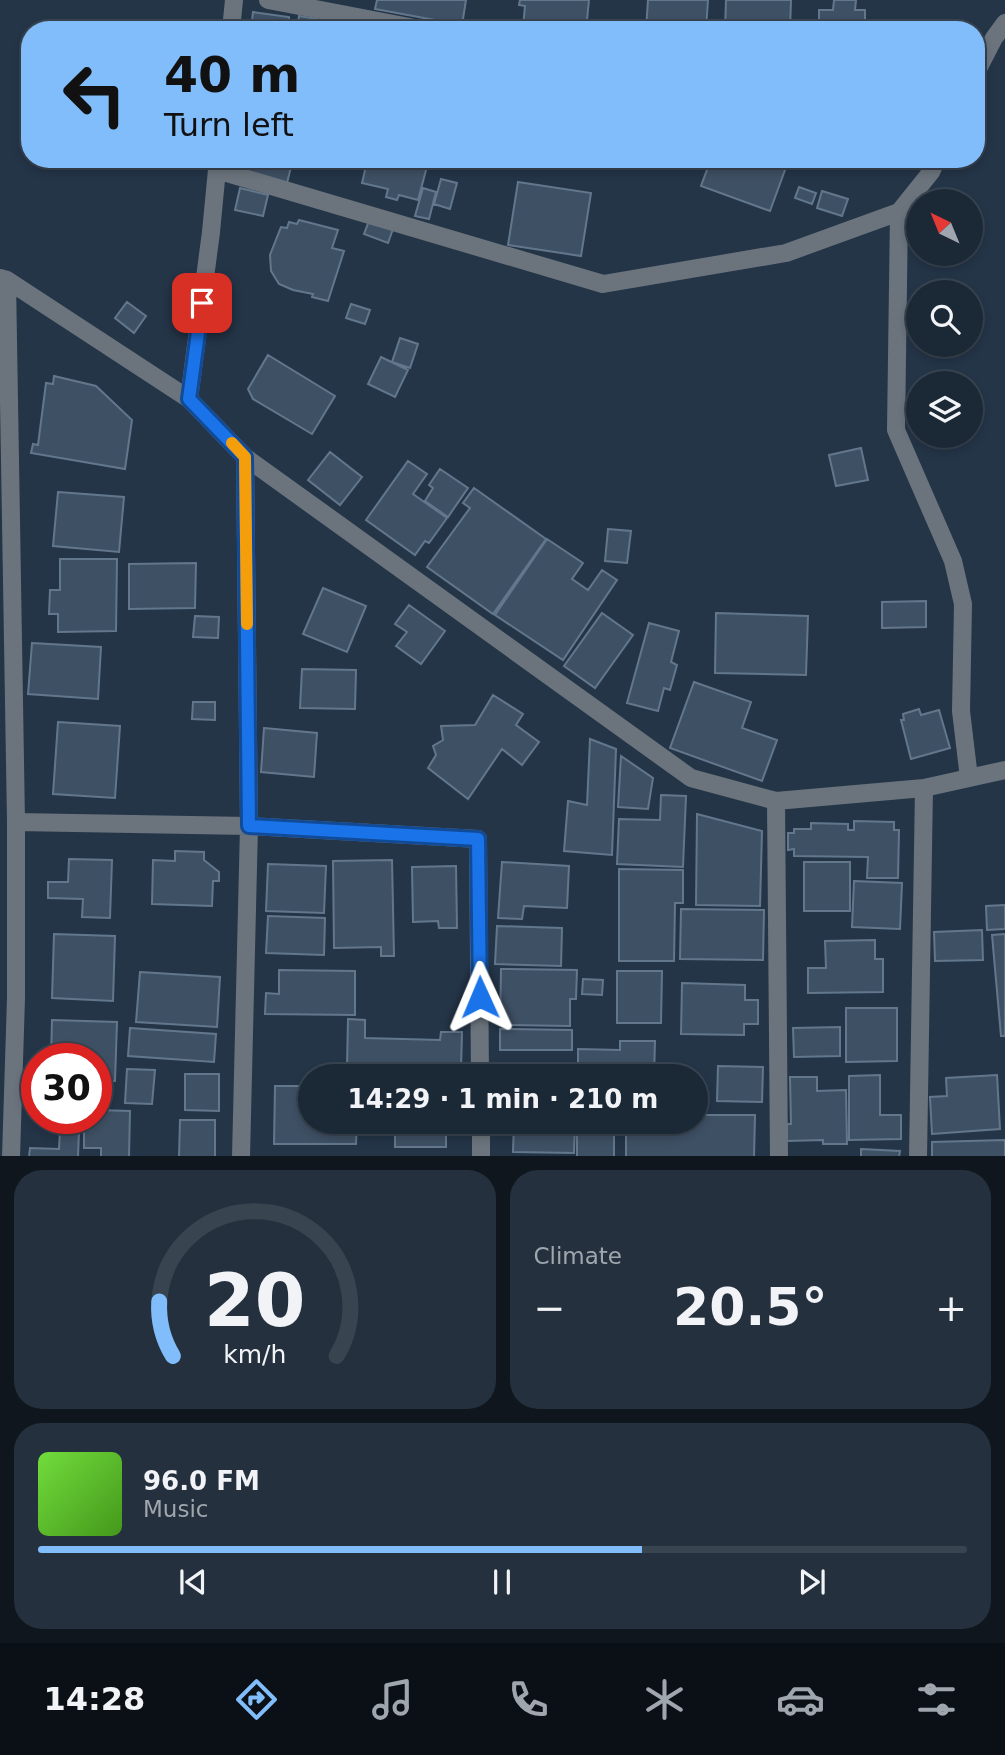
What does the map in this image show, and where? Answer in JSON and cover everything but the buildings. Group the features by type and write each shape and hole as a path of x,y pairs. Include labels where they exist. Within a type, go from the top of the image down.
{"street":[{"path":"232,21 234,0"},
{"path":"268,0 378,21"},
{"path":"985,53 1005,23"},
{"path":"189,399 217,168"},
{"path":"227,168 603,284 786,253 899,212 933,168"},
{"path":"899,212 896,430 953,561 962,604 961,711 970,778"},
{"path":"3,279 189,399 245,457 691,778 776,801 924,788 1005,770"},
{"path":"3,279 16,822 8,998 11,1156"},
{"path":"242,1156 249,826 245,457"},
{"path":"918,1156 924,788"},
{"path":"776,801 779,1156"},
{"path":"16,822 249,826 478,839 480,1064"},
{"path":"481,1134 481,1156"}],"slow traffic":[{"path":"232,443 245,457 247,624"}],"route":[{"path":"202,303 189,399 245,457 249,826 478,839 480,997"}]}
